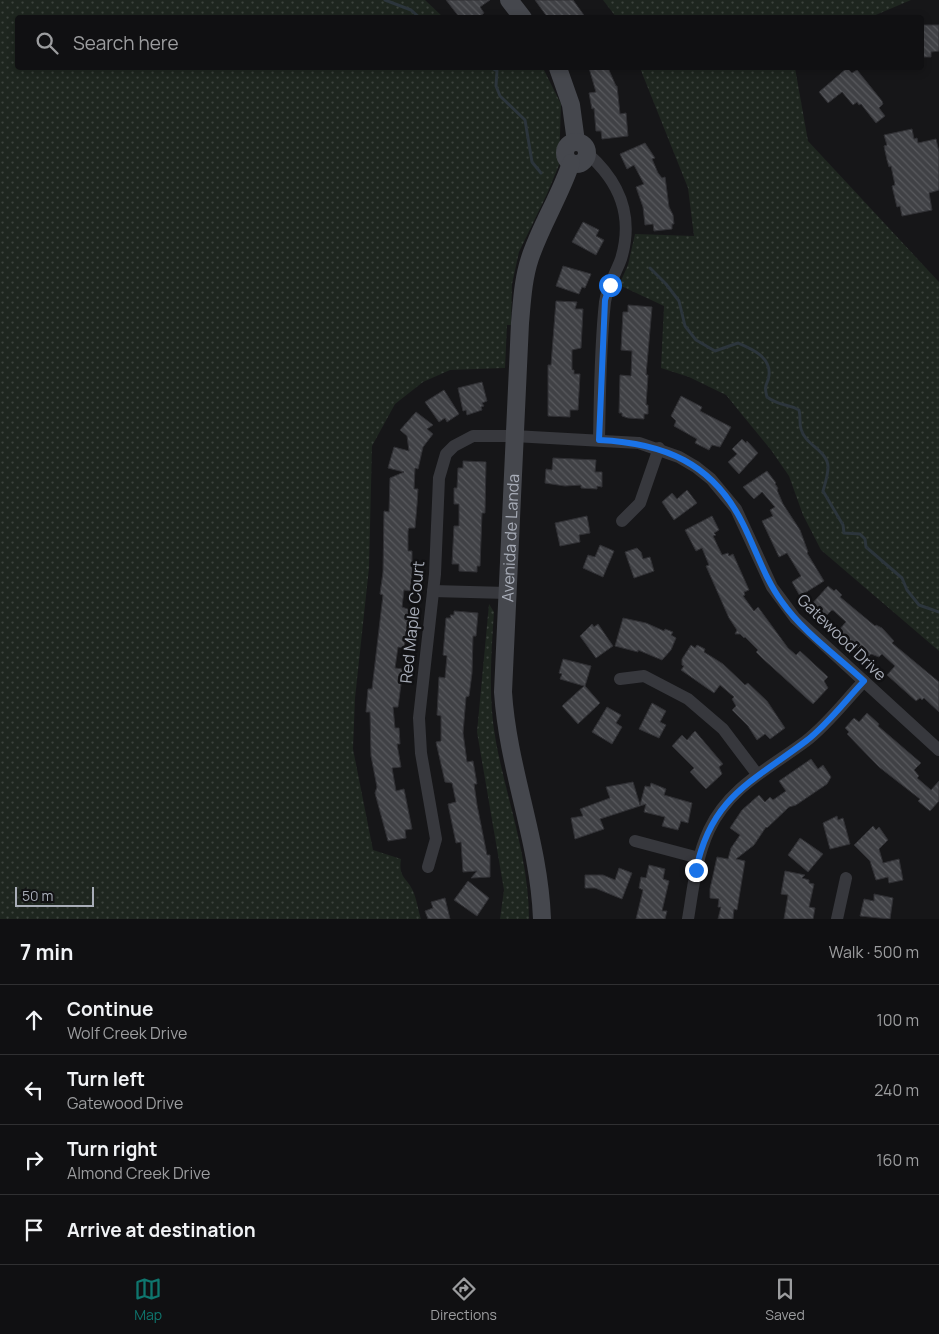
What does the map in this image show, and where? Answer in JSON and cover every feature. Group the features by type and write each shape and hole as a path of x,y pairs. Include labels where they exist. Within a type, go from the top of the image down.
{"street":[{"path":"509,0 521,15"},
{"path":"559,70 571,105 581,148 615,183 621,197 626,227 620,260 605,300 599,440"},
{"name":"Avenida de Landa","path":"542,919 537,861 505,721 503,692 514,436 520,323 525,278 530,258 563,186 571,163 566,158 565,150 569,144 581,148"},
{"name":"Red Maple Court","path":"428,867 436,839 421,753 419,718 433,591 439,478 444,459 454,446 466,438 480,435 514,436"},
{"name":"Gatewood Drive","path":"514,436 639,443 658,448 696,467 724,493 740,517 772,587 782,603 795,618 939,750"},
{"path":"622,521 640,503 658,448"},
{"path":"433,591 507,593"},
{"path":"620,679 644,676 688,699 723,728 758,774"},
{"path":"688,919 699,858 710,829 730,798 758,774 819,730 864,681"},
{"path":"634,841 699,858"},
{"path":"837,919 846,878"}],"shaded area":[{"path":"0,0 425,0 441,15 15,15 15,70 544,70 561,104 559,165 519,252 512,284 511,325 507,325 505,368 450,370 423,382 395,404 372,446 369,568 355,698 353,749 373,850 401,859 402,874 411,886 421,919 0,919"},
{"path":"603,0 911,0 876,15 614,15"},
{"path":"641,70 795,70 808,141 939,282 939,651 821,550 803,515 789,476 771,450 726,395 689,377 661,368 664,306 619,285 628,265 635,234 694,236 688,188"},
{"path":"489,604 494,612 491,677 493,726 517,830 528,896 529,919 500,919 504,890 477,732"}],"building":[{"path":"446,0 490,0 480,7 484,13 482,15 458,15"},
{"path":"535,0 573,0 584,15 546,15"},
{"path":"924,25 939,25 939,51 931,52 931,57 924,57"},
{"path":"590,70 609,70 617,86 620,114 626,113 628,136 602,139 601,131 596,131 594,108 592,109 589,93 596,92"},
{"path":"845,70 849,70 852,73 857,70 882,101 883,104 879,108 885,116 876,123 861,104 859,105 857,102 853,105 842,92 828,103 819,92"},
{"path":"912,129 914,139 917,138 918,143 936,139 939,152 939,190 929,193 932,210 902,216 900,206 897,207 892,186 895,185 891,166 889,167 887,160 884,146 887,145 884,135"},
{"path":"645,143 655,158 652,159 658,173 662,178 665,177 669,207 673,215 674,224 672,224 672,229 654,231 653,224 645,225 643,207 636,187 644,184 634,165 627,169 620,154"},
{"path":"583,222 599,230 596,236 604,240 596,255 572,242"},
{"path":"563,266 591,274 585,288 582,287 579,294 556,286"},
{"path":"556,301 577,302 575,309 583,309 581,348 572,350 572,370 574,370 574,374 580,374 578,410 570,410 570,417 548,416 548,365 551,365"},
{"path":"628,305 652,307 646,375 648,375 646,405 648,405 648,414 644,414 644,419 628,418 619,413 620,375 631,376 632,351 621,350 623,312 628,312"},
{"path":"482,382 487,401 482,403 484,406 481,407 482,410 467,415 466,410 463,411 458,388"},
{"path":"444,390 459,414 447,422 445,418 439,422 425,402"},
{"path":"681,396 702,407 700,411 731,427 720,447 712,445 709,450 695,443 697,439 674,426 676,421 671,416"},
{"path":"416,412 433,425 427,429 433,434 423,447 418,469 415,468 414,489 418,489 415,528 409,528 408,531 408,551 412,551 412,575 410,591 404,590 402,607 410,610 404,648 398,647 395,668 403,669 398,707 393,707 395,728 399,728 400,744 397,744 401,767 392,768 396,791 404,789 412,829 405,830 406,838 388,841 375,793 377,787 371,756 370,712 366,712 368,689 372,689 383,595 380,594 383,572 384,511 389,512 390,478 404,472 388,468 394,447 409,451 407,436 400,430"},
{"path":"742,439 746,443 747,441 758,453 739,474 728,462 737,454 732,449"},
{"path":"553,458 596,460 595,472 602,472 602,487 597,486 597,489 581,488 581,485 565,486 545,483 546,469 552,470"},
{"path":"463,461 486,462 485,513 482,513 480,566 477,566 477,572 459,571 459,564 452,564 454,526 459,526 459,504 454,504 454,488 457,488 458,468 463,468"},
{"path":"767,471 776,483 783,504 800,530 807,553 824,581 800,596 792,582 801,576 787,553 779,557 762,521 773,516 770,510 775,507 762,492 754,499 743,487"},
{"path":"687,490 697,503 674,520 662,502 672,493 677,499"},
{"path":"587,516 590,533 579,535 580,542 560,546 555,523"},
{"path":"712,516 719,530 713,536 722,555 728,553 729,556 733,554 749,590 744,592 745,595 743,596 754,611 758,607 788,648 796,655 800,651 828,677 824,681 828,688 813,704 762,658 756,652 758,650 745,637 735,634 737,630 729,618 706,566 709,565 702,548 696,551 685,530"},
{"path":"600,545 614,551 603,577 583,568 588,555 595,557"},
{"path":"637,548 641,552 643,559 650,557 654,571 634,578 625,552"},
{"path":"828,586 834,591 836,589 842,595 840,597 875,626 882,628 894,641 892,643 939,682 939,712 924,698 916,701 887,675 895,666 882,654 879,657 871,654 868,657 838,631 846,622 834,611 832,610 822,617 810,606"},
{"path":"454,611 478,613 476,636 473,636 472,673 469,696 466,697 463,733 467,762 473,761 477,784 474,784 477,805 487,855 490,855 490,877 471,878 477,871 463,872 461,842 456,843 448,804 456,802 452,783 445,782 436,742 441,741 441,716 437,715 439,677 445,678 447,656 443,655 446,618 451,618 450,615 454,615"},
{"path":"623,618 673,632 671,635 676,638 671,650 662,660 638,650 638,652 615,646"},
{"path":"592,624 594,627 598,624 613,646 596,658 580,636"},
{"path":"691,645 695,648 697,645 705,649 704,652 723,664 745,685 748,683 767,701 785,728 770,739 765,734 757,740 748,726 732,710 736,706 732,699 734,697 720,685 714,693 681,670 684,666 682,665 682,659"},
{"path":"563,659 591,666 585,686 600,703 578,724 562,706 584,686 560,679 562,674 559,673"},
{"path":"652,703 666,711 660,722 666,725 659,738 639,729"},
{"path":"607,707 621,715 616,723 622,727 612,744 592,732"},
{"path":"867,713 879,724 878,726 921,763 914,770 919,776 917,778 931,790 939,781 939,801 930,811 918,801 920,799 879,767 847,734 849,732 845,728 854,718 859,722"},
{"path":"695,731 723,764 719,767 722,774 706,789 690,772 694,768 672,746 682,735 687,740"},
{"path":"811,759 818,769 823,765 831,777 827,784 796,805 789,807 766,827 754,845 736,859 745,861 737,910 734,909 733,919 718,919 721,907 718,907 719,899 710,898 710,889 717,857 728,859 731,848 740,835 730,828 742,810 759,795 765,802 770,797 773,800 786,791 779,781"},
{"path":"633,782 640,805 645,786 650,787 651,783 666,789 664,795 692,803 688,823 681,821 678,830 662,826 665,817 644,812 646,804 600,819 604,829 575,839 571,818 583,816 580,809 610,798 606,787"},
{"path":"837,816 838,820 843,818 850,844 830,849 823,823"},
{"path":"873,826 876,830 879,827 888,840 879,849 883,863 899,859 903,880 889,883 888,877 876,880 870,861 854,845"},
{"path":"800,838 823,854 808,872 788,855"},
{"path":"649,865 665,869 663,879 669,881 662,911 667,911 665,919 636,919 643,890 639,888 641,877 646,878"},
{"path":"619,868 632,873 622,899 595,888 585,888 585,875 603,875 615,880"},
{"path":"785,871 805,875 802,878 814,884 809,907 815,908 813,919 784,919 788,895 781,894"},
{"path":"468,881 489,898 477,916 454,900"},
{"path":"874,894 893,898 890,919 860,916 864,899 874,901"},
{"path":"445,898 450,919 428,919 425,911 433,908 431,902"}],"waterway":[{"path":"385,0 411,10 417,15"},
{"path":"495,70 497,71 496,86 500,96 525,120 532,162 541,173"},
{"path":"650,268 679,301 685,326 696,340 715,351 738,343 760,354 769,369 766,387 767,397 799,410 800,427 803,435 821,452 827,461 828,473 823,491 843,525 844,533 860,534 865,539 866,547 902,578 907,590 919,605 939,612"}],"route":[{"path":"610,285 605,300 599,440 639,443 658,448 679,456 711,479 736,509 772,587 782,603 795,618 864,681 819,730 743,785 730,798 710,829 702,847 696,870"}]}
